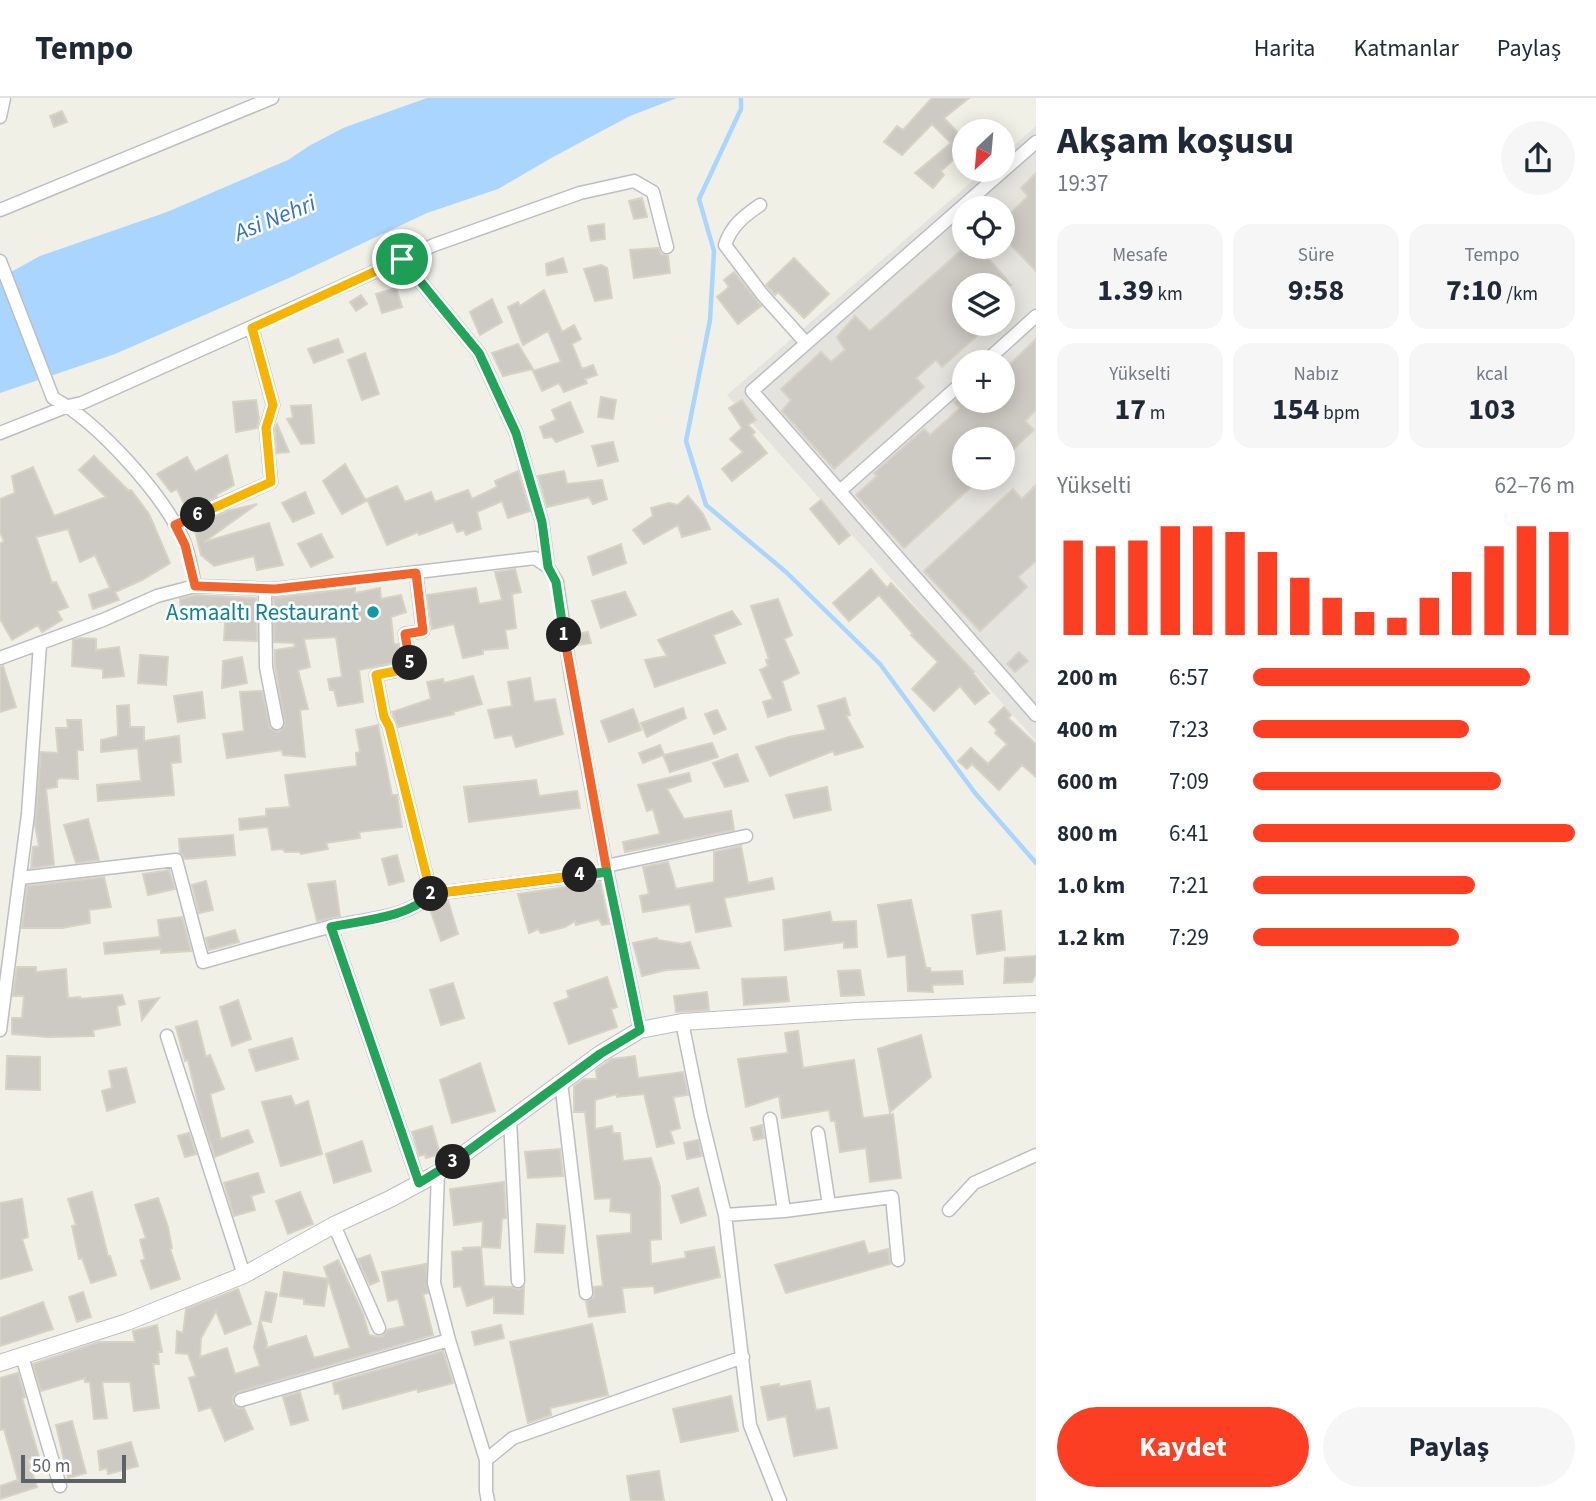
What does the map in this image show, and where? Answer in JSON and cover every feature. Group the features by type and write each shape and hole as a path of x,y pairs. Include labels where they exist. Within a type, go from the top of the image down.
{"street":[{"path":"0,117 4,98"},
{"path":"0,210 272,98"},
{"path":"1036,142 752,391 1036,715"},
{"path":"0,433 82,403 434,245 580,193 634,180 653,192 667,247"},
{"path":"760,205 743,216 729,234 725,245 762,294 806,343"},
{"path":"402,259 479,353 516,433 542,522 548,567 556,582 570,677 640,1030"},
{"path":"0,261 53,398 68,406 98,432 129,464 168,513 185,545 195,586"},
{"path":"999,350 1036,317"},
{"path":"175,525 271,482 266,428 273,405 252,328"},
{"path":"841,491 952,391"},
{"path":"0,658 103,620 157,596 195,586 265,589 535,558 548,567"},
{"path":"416,573 423,631 405,634 411,668 376,675 384,717 389,726 431,894"},
{"path":"265,589 266,667 277,723"},
{"path":"0,1030 27,814 40,644"},
{"path":"19,878 176,860 203,962 331,927 404,911 422,904 431,894 606,869 746,836"},
{"path":"331,927 419,1183"},
{"path":"0,1363 127,1322 244,1275 334,1225 438,1173 562,1082 640,1030 682,1022 856,1010 1036,1004"},
{"path":"682,1022 724,1215 750,1425 780,1501"},
{"path":"167,1036 244,1275"},
{"path":"562,1082 586,1293"},
{"path":"510,1119 518,1281"},
{"path":"770,1119 784,1211"},
{"path":"818,1133 829,1205"},
{"path":"949,1210 974,1183 1036,1154"},
{"path":"438,1173 434,1283 486,1460 488,1501"},
{"path":"724,1215 784,1211 892,1197 898,1260"},
{"path":"334,1225 379,1328"},
{"path":"242,1400 449,1340"},
{"path":"22,1356 60,1486"},
{"path":"486,1460 513,1438 743,1357"}],"shaded area":[{"path":"1036,126 1036,741 727,395 952,199 952,259 1015,259 1015,196 955,196 971,182 1015,182 1015,144"}],"water":[{"name":"Asi Nehri","path":"427,98 677,98 630,116 498,189 427,213 289,278 115,354 0,393 0,278 40,256 167,212 288,160 343,128"}],"building":[{"path":"932,98 969,98 944,118 952,126 952,161 941,171 944,175 933,188 915,173 951,143 932,124 902,155 884,142 897,126 903,130"},
{"path":"62,111 67,122 54,127 50,116"},
{"path":"1036,173 1036,271 1015,249 1015,209 1028,196 1021,188"},
{"path":"642,198 647,217 634,219 629,201"},
{"path":"604,224 605,239 591,241 588,226"},
{"path":"658,248 661,254 668,256 670,273 634,278 630,250"},
{"path":"563,258 567,272 547,275 546,264"},
{"path":"794,258 829,294 804,318 778,292 775,295 766,285"},
{"path":"952,258 989,259 1001,273 952,273 952,336 977,336 961,350 952,350 952,358 942,367 936,360 916,378 924,387 834,469 782,411 791,400 781,389 821,352 831,362 845,350 837,337 855,316 870,331"},
{"path":"601,265 607,268 612,298 595,301 584,269"},
{"path":"734,272 761,306 738,324 717,297 729,287 724,280"},
{"path":"396,288 402,307 382,313 376,294"},
{"path":"544,290 562,332 574,325 581,339 572,344 582,369 593,365 597,375 585,379 587,383 564,392 559,383 542,391 533,371 561,362 548,331 523,345 508,307 518,302 520,306"},
{"path":"361,295 367,304 356,311 350,302"},
{"path":"492,299 502,322 480,335 470,312"},
{"path":"338,339 343,352 314,363 308,349"},
{"path":"1036,339 1036,410 1025,421 1034,430 1015,448 1015,427 952,427 952,490 968,490 904,548 856,495 877,476 874,473 924,429 930,435 954,413 1015,413 1015,359"},
{"path":"518,344 533,369 503,376 492,353"},
{"path":"365,353 379,394 362,400 348,360"},
{"path":"601,397 616,400 613,419 598,417"},
{"path":"256,400 259,419 257,428 236,432 233,402"},
{"path":"742,400 756,420 748,425 755,432 752,435 767,453 732,481 722,469 743,452 730,439 742,428 729,408"},
{"path":"570,402 583,432 556,442 552,437 544,438 540,427 556,420 552,410"},
{"path":"311,405 314,443 301,444 287,419 293,418 291,406"},
{"path":"277,424 289,452 277,453"},
{"path":"613,442 618,461 598,466 592,446"},
{"path":"227,455 234,485 216,495 217,497 187,510 177,489 171,492 157,474 187,457 195,472"},
{"path":"94,456 131,490 149,514 170,563 115,592 119,600 93,609 89,595 110,588 95,555 80,562 68,529 36,537 52,583 56,582 68,607 57,611 62,620 42,632 38,625 12,640 0,619 0,544 4,541 0,532 0,499 15,493 12,476 33,467 54,516 106,497 79,470"},
{"path":"345,464 366,501 342,514 323,481"},
{"path":"518,471 530,511 508,518 502,501 477,512 481,529 466,535 464,530 457,532 453,522 387,545 367,499 397,486 405,502 431,492 435,502 468,490 472,499 497,487 495,481"},
{"path":"564,471 567,484 602,480 607,499 593,504 589,497 547,507 538,476"},
{"path":"1036,485 1036,561 1018,577 1027,587 980,631 924,571 1012,490 1022,499"},
{"path":"305,492 314,513 293,522 282,503"},
{"path":"688,496 703,514 710,529 682,537 678,525 644,544 633,530 653,516 651,508 669,503 678,505"},
{"path":"821,500 850,535 839,544 810,509"},
{"path":"257,504 204,542 269,523 283,565 257,570 254,556 214,566 201,555 194,526 227,511"},
{"path":"321,534 333,557 311,567 298,544"},
{"path":"621,544 626,563 593,575 588,557"},
{"path":"515,569 521,592 512,594 516,628 505,630 508,648 483,650 483,654 463,658 454,624 432,629 427,595 476,588 479,604 502,600 495,572"},
{"path":"871,569 887,588 891,583 974,672 989,693 975,704 960,686 934,711 912,689 938,662 911,635 913,634 879,595 849,621 833,603"},
{"path":"355,588 355,593 380,588 381,599 401,595 406,612 391,617 394,645 398,644 401,661 359,670 363,702 338,706 328,679 342,677 336,637 304,639 310,667 298,670 308,709 300,710 305,757 283,755 282,750 227,758 223,734 244,731 240,692 262,691 270,728 278,732 285,725 275,666 275,650 295,647 294,643 274,642 274,598"},
{"path":"625,592 636,615 601,628 592,601"},
{"path":"196,595 256,598 257,641 224,640 225,622 210,621 210,617 181,618 180,599"},
{"path":"778,599 792,635 784,639 799,673 782,681 791,710 768,717 763,702 773,699 760,670 768,666 766,660 769,659 751,606"},
{"path":"732,611 741,624 713,635 725,663 655,687 645,660 667,656 658,640"},
{"path":"588,632 591,643 578,645 576,634"},
{"path":"96,639 96,650 119,647 124,676 103,678 103,669 72,666 73,640"},
{"path":"1019,652 1028,661 1015,672 1007,664"},
{"path":"140,655 168,657 166,685 138,683"},
{"path":"242,657 247,683 222,688 223,661"},
{"path":"3,666 16,707 0,712 0,667"},
{"path":"473,676 482,704 453,712 454,714 398,727 392,712 431,699 427,682 443,679 444,683"},
{"path":"530,678 534,702 555,699 563,734 516,747 512,735 495,738 488,710 512,706 508,682"},
{"path":"202,692 205,718 178,722 174,696"},
{"path":"845,698 850,715 846,716 863,747 835,755 833,751 770,776 756,747 826,730 818,706"},
{"path":"129,705 130,727 144,727 144,741 179,736 181,762 171,763 174,795 98,801 97,785 141,781 138,748 101,752 101,740 118,736 117,706"},
{"path":"1004,707 1011,715 1008,718 1036,744 1036,777 1022,765 999,790 972,764 967,769 958,761 971,748 988,764 1007,744 995,733 997,730 989,722"},
{"path":"683,708 686,718 647,737 641,723"},
{"path":"633,709 641,730 609,742 601,721"},
{"path":"717,710 726,729 714,734 705,714"},
{"path":"67,720 81,720 83,750 77,750 78,779 60,778 57,780 57,787 46,789 54,865 31,868 33,847 39,846 35,825 41,752 58,753 56,728 68,728"},
{"path":"378,725 392,795 397,795 402,827 359,832 360,838 326,843 328,849 301,854 285,852 283,849 272,850 268,827 240,830 239,819 266,816 266,809 290,807 285,775 357,766 356,753 360,752 356,730"},
{"path":"712,743 718,757 670,772 663,755 643,763 639,753 660,745 664,755"},
{"path":"737,754 748,781 725,787 713,763"},
{"path":"689,773 691,781 667,789 684,819 731,811 734,830 625,852 623,842 660,834 653,809 647,811 638,785"},
{"path":"536,780 539,796 577,791 580,808 469,822 464,787"},
{"path":"827,787 831,810 794,818 786,795"},
{"path":"88,819 99,860 76,863 64,825"},
{"path":"233,835 235,855 185,859 180,853 179,839"},
{"path":"741,846 748,883 772,878 774,889 724,898 731,926 696,932 690,904 643,912 640,896 649,894 643,867 668,862 676,889 714,882 714,852"},
{"path":"397,855 404,881 389,885 382,859"},
{"path":"169,870 175,889 148,895 143,874"},
{"path":"104,877 111,907 89,910 90,923 62,928 22,928 27,886"},
{"path":"206,881 213,910 199,913 192,885"},
{"path":"335,881 340,916 317,921 308,884"},
{"path":"600,882 609,924 602,925 599,919 576,925 575,921 565,927 541,933 538,929 529,933 518,894"},
{"path":"911,900 926,968 930,968 931,972 962,971 963,984 932,985 933,992 908,991 906,955 888,957 878,905"},
{"path":"448,901 458,934 441,941 430,909"},
{"path":"1001,911 1005,950 977,954 972,915"},
{"path":"830,912 832,922 856,921 857,947 844,948 844,942 785,950 783,920"},
{"path":"182,917 191,951 161,953 161,949 105,954 104,943 160,937 158,920"},
{"path":"235,930 239,942 209,950 206,938"},
{"path":"657,938 682,944 690,942 699,968 666,970 642,976 633,943"},
{"path":"1036,956 1036,974 1032,982 1004,983 1005,958"},
{"path":"17,967 36,967 36,972 66,969 68,998 122,995 125,1004 117,1006 120,1025 93,1030 94,1036 48,1037 12,1034 12,1018 22,1018 24,996 13,996"},
{"path":"860,970 864,995 841,996 838,971"},
{"path":"607,977 617,1007 611,1009 617,1027 569,1044 554,1003 569,998 567,991"},
{"path":"786,977 789,1001 744,1005 742,979"},
{"path":"453,983 464,1018 441,1025 430,990"},
{"path":"707,992 709,1010 676,1012 674,996"},
{"path":"159,998 142,1020 139,1001"},
{"path":"238,1000 251,1039 232,1046 220,1007"},
{"path":"197,1021 206,1057 210,1055 224,1089 210,1094 221,1139 248,1130 253,1142 215,1157 176,1027"},
{"path":"798,1031 803,1068 854,1060 863,1118 893,1114 901,1178 870,1182 866,1148 840,1152 835,1121 831,1121 829,1110 782,1118 779,1096 746,1107 738,1059 788,1053 785,1033"},
{"path":"921,1035 931,1077 890,1112 878,1049"},
{"path":"292,1038 298,1059 256,1071 249,1050"},
{"path":"7,1056 40,1057 40,1090 6,1089"},
{"path":"635,1056 638,1078 683,1072 688,1095 673,1097 680,1128 670,1131 674,1143 657,1147 644,1094 617,1097 617,1094 595,1100 595,1129 612,1126 613,1133 620,1133 623,1161 651,1158 660,1187 661,1239 650,1240 651,1264 686,1258 685,1252 714,1247 720,1277 655,1293 654,1286 622,1288 625,1312 589,1317 586,1302 594,1297 594,1287 603,1286 597,1236 631,1233 631,1213 610,1211 611,1198 595,1199 585,1112 574,1112 574,1086 584,1079 597,1079 596,1070 612,1059"},
{"path":"480,1063 495,1111 452,1123 440,1080"},
{"path":"126,1068 135,1102 107,1111 102,1091 112,1088 109,1071"},
{"path":"291,1096 295,1106 308,1101 322,1154 281,1166 262,1102"},
{"path":"762,1125 764,1138 754,1140 751,1128"},
{"path":"432,1126 440,1154 426,1158 425,1154 419,1156 412,1132"},
{"path":"189,1133 196,1154 185,1157 178,1136"},
{"path":"698,1140 702,1156 687,1159 684,1143"},
{"path":"362,1141 371,1171 334,1183 326,1154"},
{"path":"560,1149 563,1176 528,1178 525,1152"},
{"path":"258,1173 264,1192 251,1196 255,1210 234,1216 224,1183"},
{"path":"504,1182 506,1218 502,1219 500,1248 482,1247 483,1221 454,1225 450,1189"},
{"path":"698,1188 706,1215 681,1223 672,1196"},
{"path":"92,1192 108,1256 116,1275 91,1283 82,1258 79,1259 72,1226 76,1225 68,1199"},
{"path":"300,1192 313,1224 288,1234 276,1201"},
{"path":"158,1198 180,1279 151,1289 141,1261 145,1259 140,1240 146,1238 135,1205"},
{"path":"22,1199 28,1237 22,1239 32,1270 0,1279 0,1203"},
{"path":"537,1224 565,1226 563,1253 535,1252"},
{"path":"864,1241 868,1254 888,1249 890,1264 786,1293 775,1265"},
{"path":"481,1247 484,1286 512,1287 518,1290 524,1287 523,1314 494,1313 494,1297 467,1306 461,1286 454,1287 452,1252"},
{"path":"370,1255 379,1281 370,1285 358,1259"},
{"path":"338,1260 363,1314 369,1335 379,1337 387,1330 405,1326 398,1299 388,1301 382,1272 426,1264 428,1293 423,1294 433,1335 238,1392 233,1397 233,1403 238,1408 244,1408 253,1429 225,1441 211,1407 199,1411 189,1378 196,1376 188,1354 176,1353 177,1331 183,1333 186,1309 238,1289 251,1324 225,1334 216,1311 201,1338 200,1357 227,1348 235,1374 260,1366 254,1347 260,1320 266,1348 306,1336 314,1358 350,1348 324,1267"},
{"path":"284,1272 328,1279 324,1306 304,1304 304,1299 280,1296"},
{"path":"83,1292 91,1317 77,1322 69,1297"},
{"path":"266,1292 277,1294 271,1322 260,1320"},
{"path":"43,1302 53,1329 0,1346 0,1318"},
{"path":"592,1324 608,1395 550,1408 551,1415 528,1423 510,1342"},
{"path":"157,1325 162,1352 158,1352 159,1364 153,1364 159,1408 134,1411 130,1382 102,1382 107,1418 94,1419 90,1382 85,1382 85,1378 41,1391 33,1364 99,1342 135,1342 133,1331"},
{"path":"501,1325 504,1338 475,1345 472,1332"},
{"path":"443,1351 453,1383 418,1392 417,1389 343,1409 339,1393 335,1394 333,1383"},
{"path":"18,1373 25,1397 22,1398 39,1457 28,1460 37,1487 0,1499 0,1486 18,1480 4,1429 0,1430 0,1378"},
{"path":"810,1381 816,1410 829,1408 837,1448 794,1456 786,1416 768,1420 761,1387 779,1384 779,1387"},
{"path":"300,1392 308,1420 291,1425 283,1397"},
{"path":"731,1396 738,1431 681,1442 673,1409"},
{"path":"72,1421 86,1473 68,1478 56,1425"},
{"path":"131,1442 138,1466 108,1474 107,1468 100,1470 98,1451"},
{"path":"659,1471 664,1501 631,1501 627,1476"}],"waterway":[{"path":"741,98 741,109 699,199 714,251 710,320 686,441 706,505 786,572 880,664 975,793 1036,863"}],"place":[{"name":"Asmaaltı Restaurant","path":"373,612"}],"route":[{"path":"402,259 252,328 273,405 266,428 271,482 175,525 185,545 195,586 275,589 416,573 423,631 405,634 411,668 376,675 384,717 389,726 431,894 519,883 607,872 640,1030 600,1054 438,1173 419,1183 331,927 404,911 422,904 431,894 607,872 570,677 556,582 548,567 542,522 516,433 479,353 402,259"}]}
